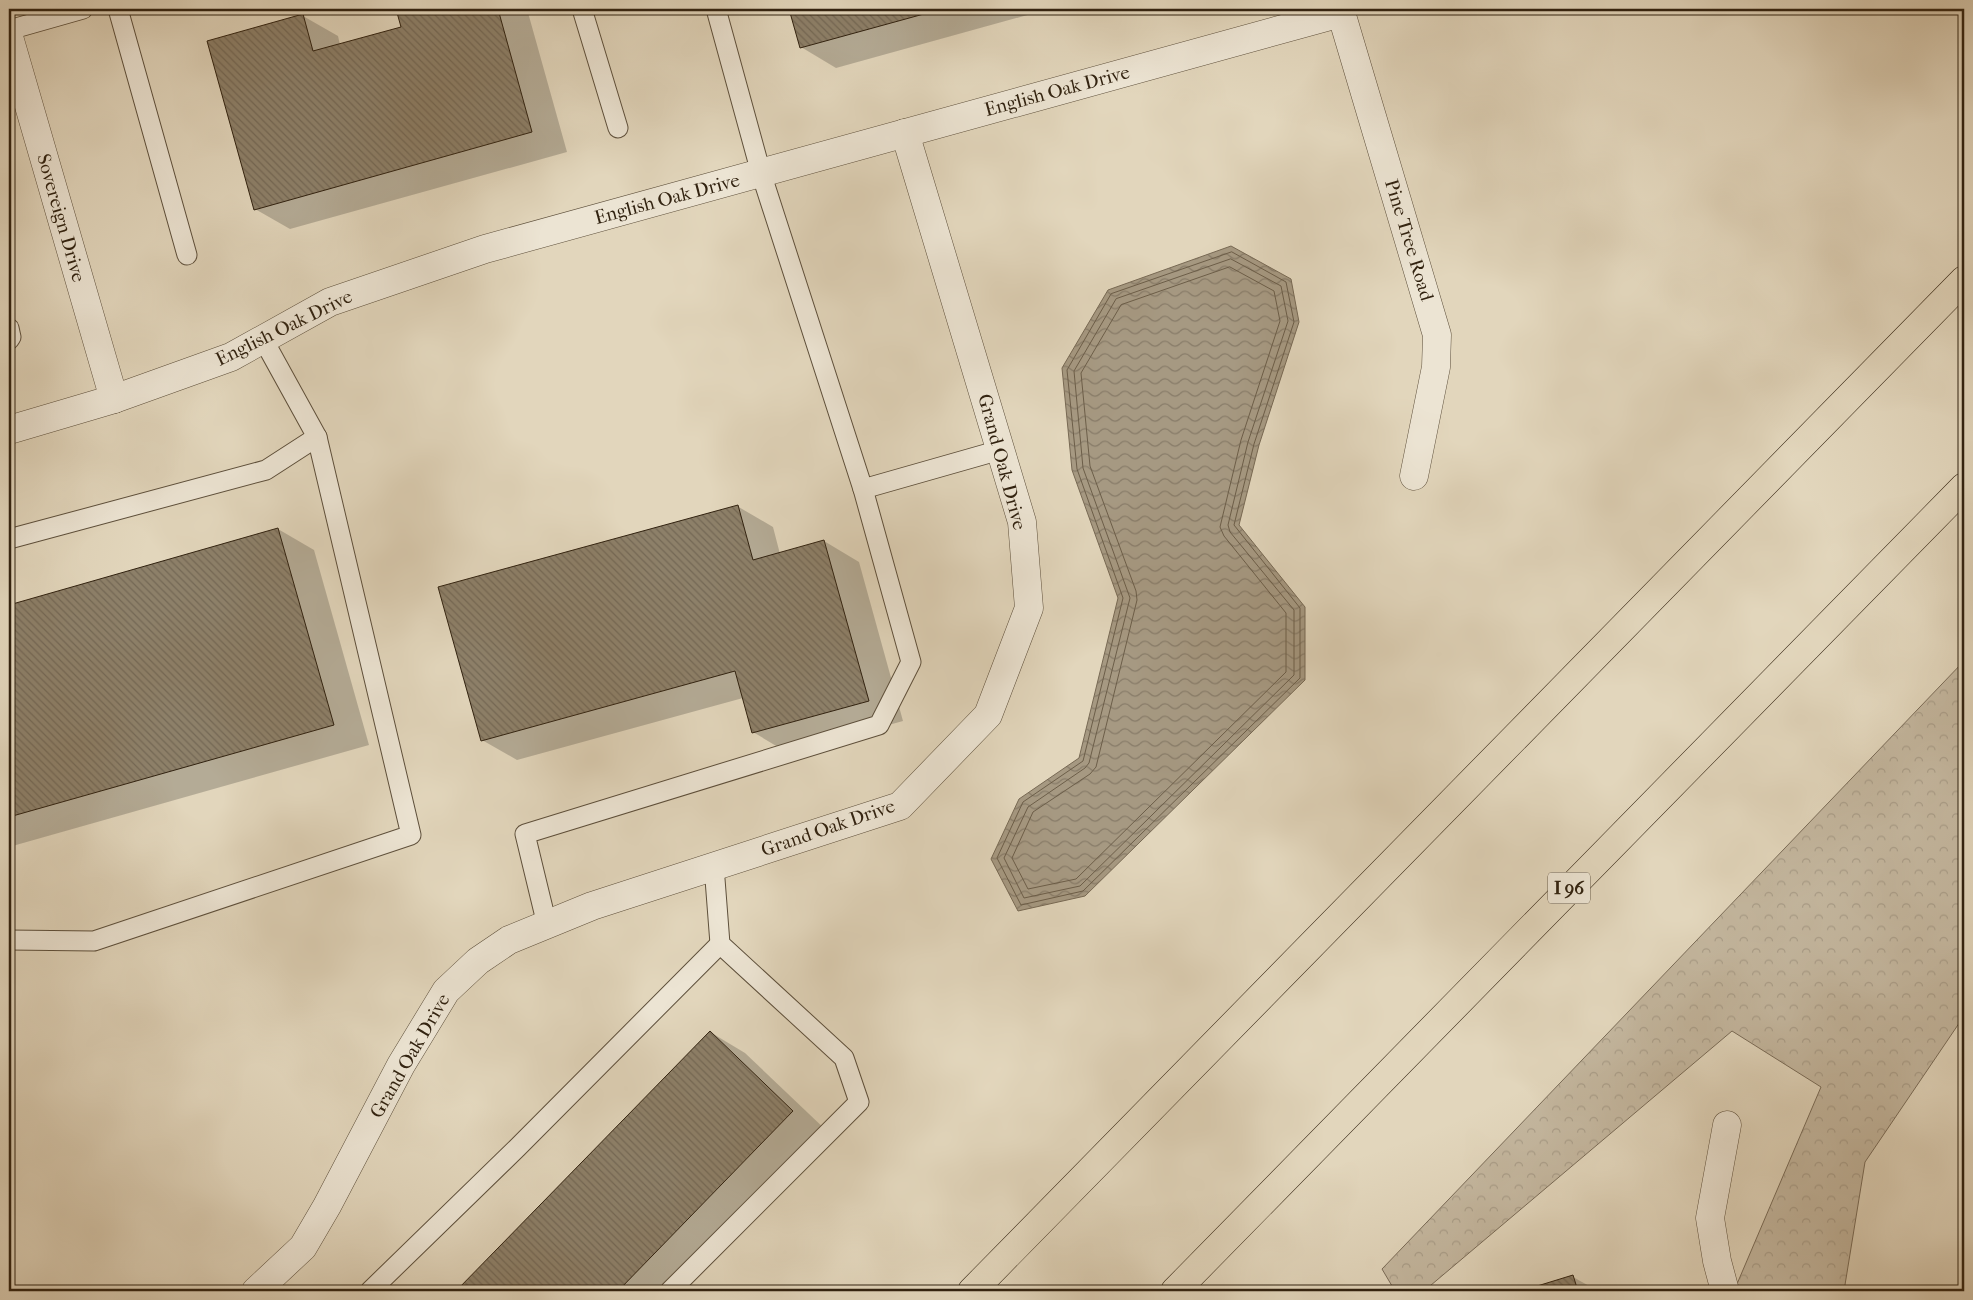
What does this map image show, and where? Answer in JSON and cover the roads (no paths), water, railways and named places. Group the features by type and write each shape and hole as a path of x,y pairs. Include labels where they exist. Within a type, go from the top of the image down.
{"highway":[{"path":"1907,338 1964,266"},
{"path":"972,1291 1964,280"},
{"name":"I 96","path":"1175,1291 1964,487"}],"street":[{"name":"English Oak Drive","path":"9,430 114,399 231,357 330,302 485,249 1341,11"},
{"name":"Pine Tree Road","path":"1341,11 1437,335 1436,367 1414,476"},
{"name":"Sovereign Drive","path":"9,37 15,80 114,399"},
{"name":"Grand Oak Drive","path":"256,1291 303,1247 327,1206 401,1065 446,991 478,961 509,940 592,906 900,806 988,715 1029,608 1022,522 905,133"},
{"path":"1725,1291 1717,1261 1710,1218 1727,1125"}],"lane":[{"path":"9,30 83,9"},
{"path":"118,9 187,255"},
{"path":"582,9 618,128"},
{"path":"547,925 525,834 879,724 911,662 863,489 761,173 716,9"},
{"path":"9,328 11,338 9,340"},
{"path":"9,940 94,941 411,835 317,437 263,339"},
{"path":"9,539 266,470 317,437"},
{"path":"863,489 1000,450"},
{"path":"670,1291 859,1102 844,1058 720,944 714,866"},
{"path":"370,1291 517,1148 720,944"}],"water":[{"path":"1231,246 1291,279 1299,322 1259,445 1239,525 1305,607 1305,680 1085,896 1018,911 991,859 1019,799 1079,758 1118,598 1072,470 1062,368 1108,290"}]}
